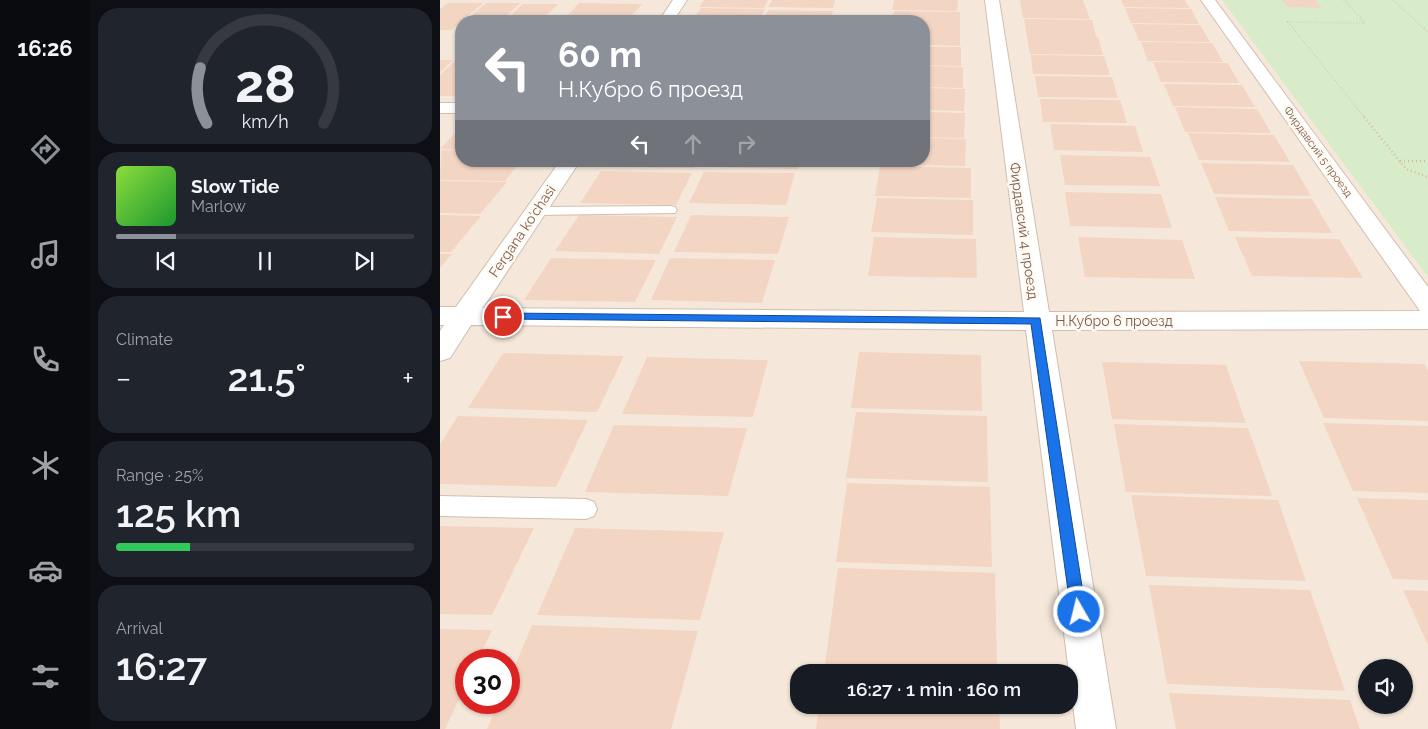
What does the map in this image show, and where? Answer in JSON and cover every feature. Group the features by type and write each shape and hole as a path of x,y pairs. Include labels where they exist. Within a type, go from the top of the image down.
{"street":[{"path":"670,15 680,0"},
{"name":"Фирдавсий 4 проезд","path":"992,0 1036,321 1096,729"},
{"name":"Фирдавсий 5 проезд","path":"1208,0 1428,304"},
{"path":"440,108 455,108"},
{"name":"Fergana ko'chasi","path":"440,351 452,316 536,211 566,167"},
{"name":"Н.Кубро 6 проезд","path":"452,316 1036,321 1428,320"}],"lane":[{"path":"536,211 670,210"},
{"path":"440,506 586,509"}],"path":[{"path":"1344,0 1366,23 1288,22 1406,169 1428,177"},
{"path":"1393,0 1428,32"},
{"path":"1399,161 1428,162"}],"shaded area":[{"path":"440,0 1428,0 1428,729 440,729"}],"green space":[{"path":"1222,0 1428,0 1428,277"}],"building":[{"path":"704,0 768,0 764,8 699,7"},
{"path":"772,0 835,0 833,8 768,7"},
{"path":"894,0 958,0 957,11 892,10"},
{"path":"1020,0 1083,0 1090,19 1023,18"},
{"path":"1121,0 1185,0 1189,8 1124,7"},
{"path":"1282,0 1315,0 1322,8 1288,7"},
{"path":"448,3 483,3 469,15 455,15 455,27 451,30 440,30 440,9"},
{"path":"486,3 520,3 507,15 472,15"},
{"path":"579,3 642,4 632,15 568,15"},
{"path":"523,4 558,4 547,15 511,15"},
{"path":"701,8 765,9 762,15 696,15"},
{"path":"1125,8 1191,9 1199,24 1131,23"},
{"path":"768,10 833,11 832,15 766,15"},
{"path":"894,11 960,12 960,46 930,45 930,15 893,15"},
{"path":"1024,19 1092,20 1103,55 1030,54"},
{"path":"1132,24 1200,25 1210,42 1139,41"},
{"path":"1141,42 1212,43 1223,62 1148,61"},
{"path":"930,47 961,47 961,66 930,65"},
{"path":"1031,55 1104,56 1110,75 1033,74"},
{"path":"440,60 453,60 440,72"},
{"path":"455,61 455,96 440,96 440,75"},
{"path":"1153,62 1228,63 1239,83 1161,82"},
{"path":"930,66 963,67 963,88 930,87"},
{"path":"1035,76 1112,77 1118,98 1038,97"},
{"path":"1164,84 1242,85 1255,107 1173,106"},
{"path":"930,88 965,89 964,111 930,110"},
{"path":"1040,99 1120,100 1127,123 1043,122"},
{"path":"1175,107 1257,109 1271,133 1185,132"},
{"path":"930,112 965,113 964,138 930,137"},
{"path":"1050,124 1135,126 1143,152 1054,150"},
{"path":"455,133 455,150 440,149"},
{"path":"1188,133 1274,135 1290,162 1199,160"},
{"path":"930,138 966,139 965,166 930,165"},
{"path":"441,150 455,151 455,167 516,167 505,181 440,180"},
{"path":"1060,155 1150,157 1160,186 1065,185"},
{"path":"1201,163 1293,165 1311,196 1214,194"},
{"path":"604,167 695,167 694,168"},
{"path":"707,167 798,167 798,169"},
{"path":"880,167 971,168 971,198 875,196"},
{"path":"601,171 692,173 676,205 580,203"},
{"path":"704,172 795,173 786,205 689,203"},
{"path":"440,181 507,182 480,214 440,213"},
{"path":"1065,192 1161,194 1172,228 1070,226"},
{"path":"1215,197 1312,199 1332,233 1229,231"},
{"path":"877,198 973,200 973,235 871,232"},
{"path":"440,215 481,216 451,252 440,252"},
{"path":"579,215 677,217 659,254 555,251"},
{"path":"691,215 789,217 778,254 674,252"},
{"path":"874,237 976,239 977,278 868,276"},
{"path":"1078,237 1182,240 1195,279 1085,277"},
{"path":"1235,237 1339,239 1363,278 1252,276"},
{"path":"440,254 452,254 440,268"},
{"path":"551,258 656,260 635,302 524,300"},
{"path":"670,258 775,260 762,303 651,300"},
{"path":"859,352 981,355 982,411 851,408"},
{"path":"503,353 624,356 597,412 468,408"},
{"path":"647,357 768,360 753,417 622,414"},
{"path":"1299,361 1424,364 1428,370 1428,421 1324,418"},
{"path":"1102,362 1226,365 1246,423 1112,419"},
{"path":"856,412 987,416 988,482 846,478"},
{"path":"458,416 588,420 556,487 440,484 440,444"},
{"path":"1323,423 1428,426 1428,493 1353,491"},
{"path":"1114,424 1248,428 1272,496 1126,492"},
{"path":"614,425 747,428 728,496 585,492"},
{"path":"847,483 990,487 992,567 836,562"},
{"path":"1131,495 1278,500 1306,581 1146,576"},
{"path":"1357,498 1428,500 1428,580 1393,579"},
{"path":"440,526 534,528 492,615 440,614"},
{"path":"575,528 724,532 700,620 537,615"},
{"path":"838,568 995,573 997,664 825,664"},
{"path":"1149,585 1310,590 1345,691 1167,684"},
{"path":"1403,590 1428,591 1428,645"},
{"path":"532,625 698,631 671,729 487,729 494,714 520,714 520,654"},
{"path":"440,629 492,630 483,649 455,649 455,708 445,729 440,729"},
{"path":"1169,693 1350,700 1360,729 1176,729"},
{"path":"818,714 999,714 1000,729 816,729"}],"route":[{"path":"503,317 1036,321 1079,612"}]}
